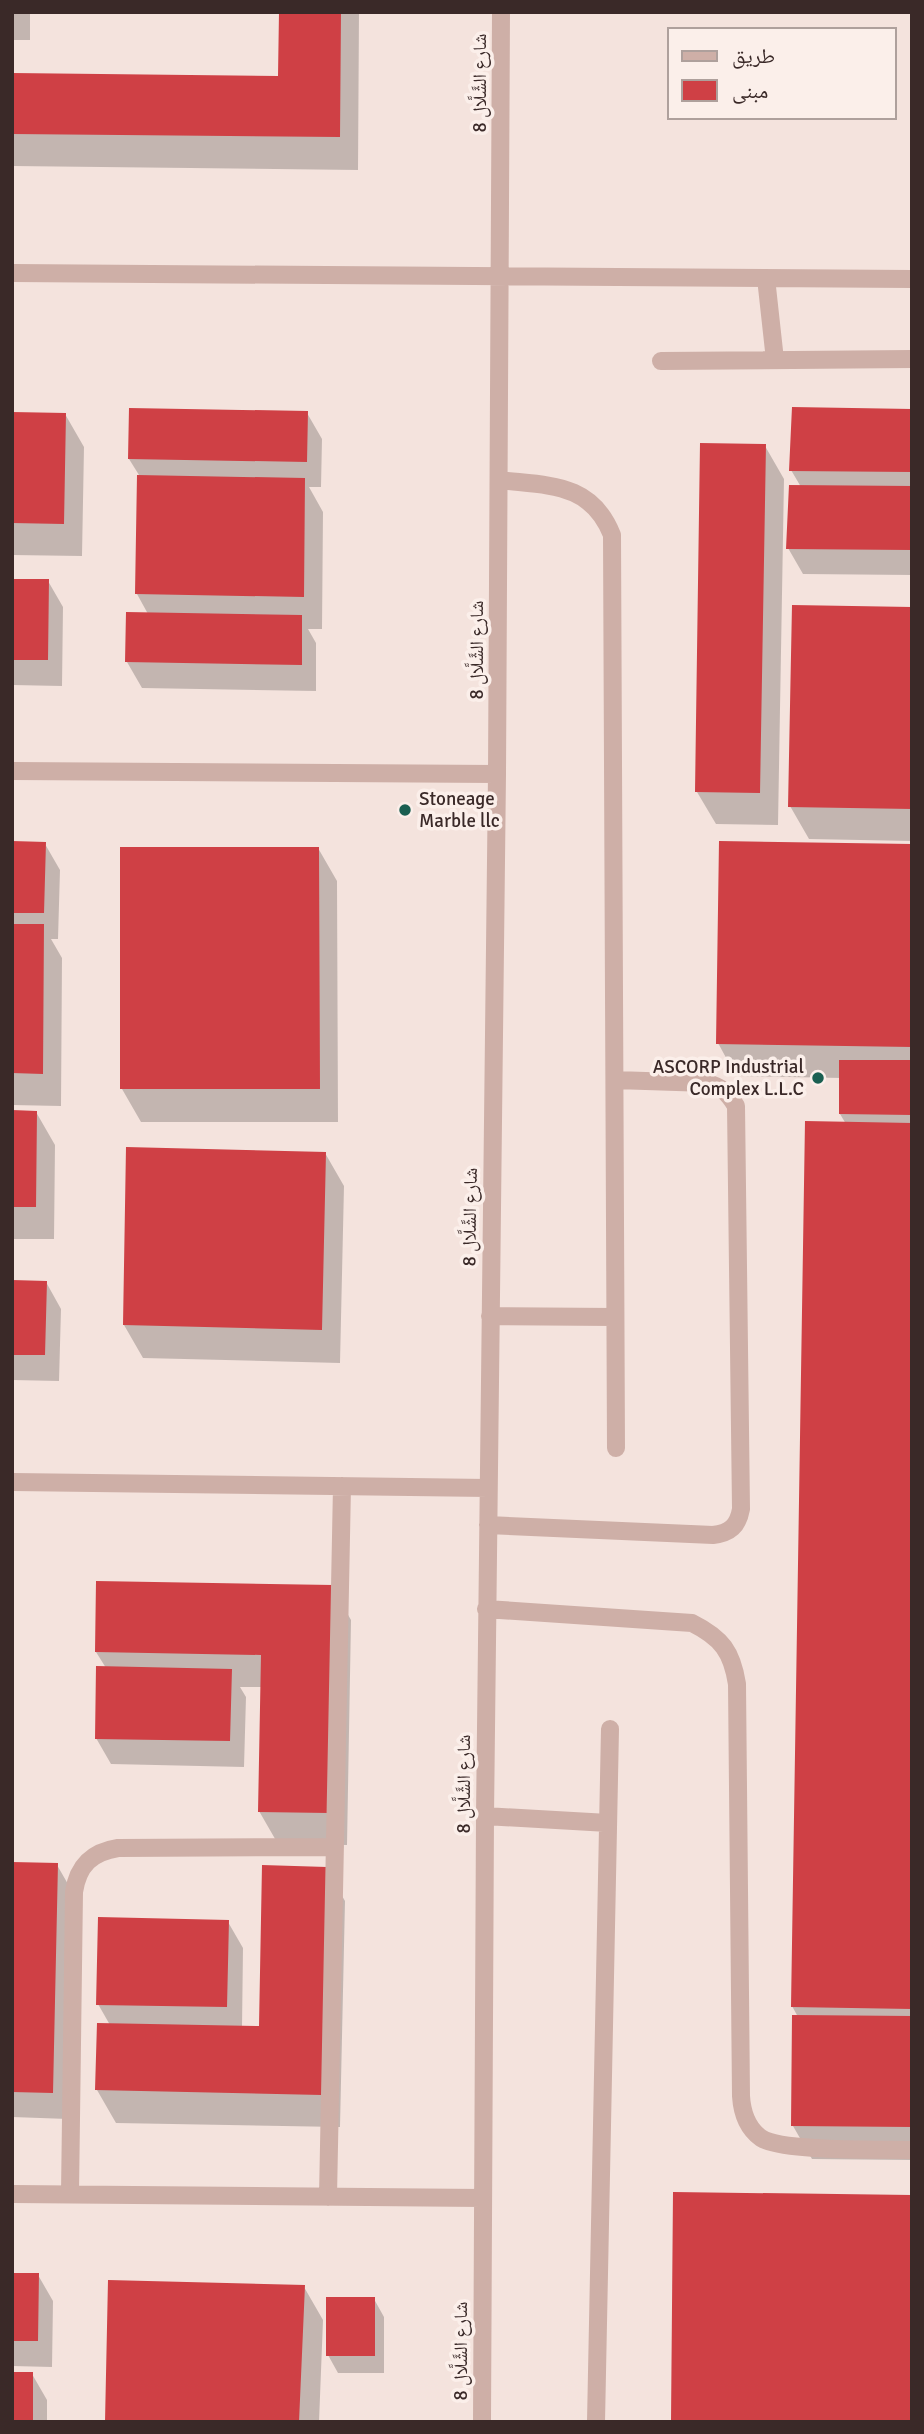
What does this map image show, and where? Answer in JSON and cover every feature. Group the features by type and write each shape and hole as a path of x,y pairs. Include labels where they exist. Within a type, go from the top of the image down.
{"street":[{"name":"شارع الشَّلَّال 8","path":"482,2422 486,1609 497,774 502,12"},
{"path":"12,272 912,279"},
{"path":"766,278 775,360"},
{"path":"661,361 912,359"},
{"path":"499,480 563,488 580,494 606,519 612,535 616,1448"},
{"path":"12,771 497,774"},
{"path":"488,1525 713,1535 723,1534 739,1520 736,1106 730,1095 720,1087 707,1083 615,1080"},
{"path":"490,1316 615,1317"},
{"path":"12,1482 488,1488"},
{"path":"328,2197 342,1486"},
{"path":"486,1609 692,1623 710,1632 725,1647 734,1665 737,1685 741,2096 745,2119 761,2138 783,2146 912,2150"},
{"path":"596,2422 610,1729"},
{"path":"485,1816 608,1823"},
{"path":"70,2194 74,1892 76,1878 82,1866 92,1856 118,1848 335,1847"},
{"path":"12,2194 482,2198"}],"building":[{"path":"279,12 341,12 340,137 12,134 12,73 278,76"},
{"path":"792,407 912,409 912,472 789,471"},
{"path":"129,408 308,411 307,462 128,459"},
{"path":"12,412 66,413 64,524 12,523"},
{"path":"700,443 766,444 760,793 695,792"},
{"path":"137,475 305,478 304,597 135,594"},
{"path":"789,485 912,486 912,550 786,549"},
{"path":"12,579 49,579 48,660 12,660"},
{"path":"792,605 912,607 912,809 788,807"},
{"path":"126,612 302,615 302,665 125,662"},
{"path":"12,841 46,842 44,913 12,913"},
{"path":"719,841 912,844 912,1047 716,1044"},
{"path":"120,847 319,847 320,1089 120,1089"},
{"path":"12,924 44,924 43,1074 12,1073"},
{"path":"839,1060 912,1060 912,1115 839,1114"},
{"path":"12,1110 37,1111 36,1207 12,1207"},
{"path":"805,1121 912,1123 912,2009 791,2007"},
{"path":"126,1147 326,1152 322,1330 123,1325"},
{"path":"12,1280 47,1281 45,1355 12,1355"},
{"path":"96,1581 333,1585 329,1813 258,1812 261,1655 95,1652"},
{"path":"96,1666 232,1669 230,1741 95,1739"},
{"path":"12,1862 58,1863 53,2093 12,2092"},
{"path":"262,1865 327,1867 322,2095 95,2090 97,2023 259,2026"},
{"path":"98,1917 229,1920 227,2007 96,2005"},
{"path":"792,2015 912,2016 912,2127 791,2126"},
{"path":"673,2192 912,2195 912,2422 671,2422"},
{"path":"12,2273 39,2273 38,2341 12,2341"},
{"path":"108,2280 305,2285 299,2422 105,2422"},
{"path":"326,2297 375,2297 375,2356 326,2356"},
{"path":"12,2372 33,2372 33,2422 12,2422"}],"place":[{"name":"Stoneage Marble llc","path":"405,810"},
{"name":"ASCORP Industrial Complex L.L.C","path":"818,1078"}]}
